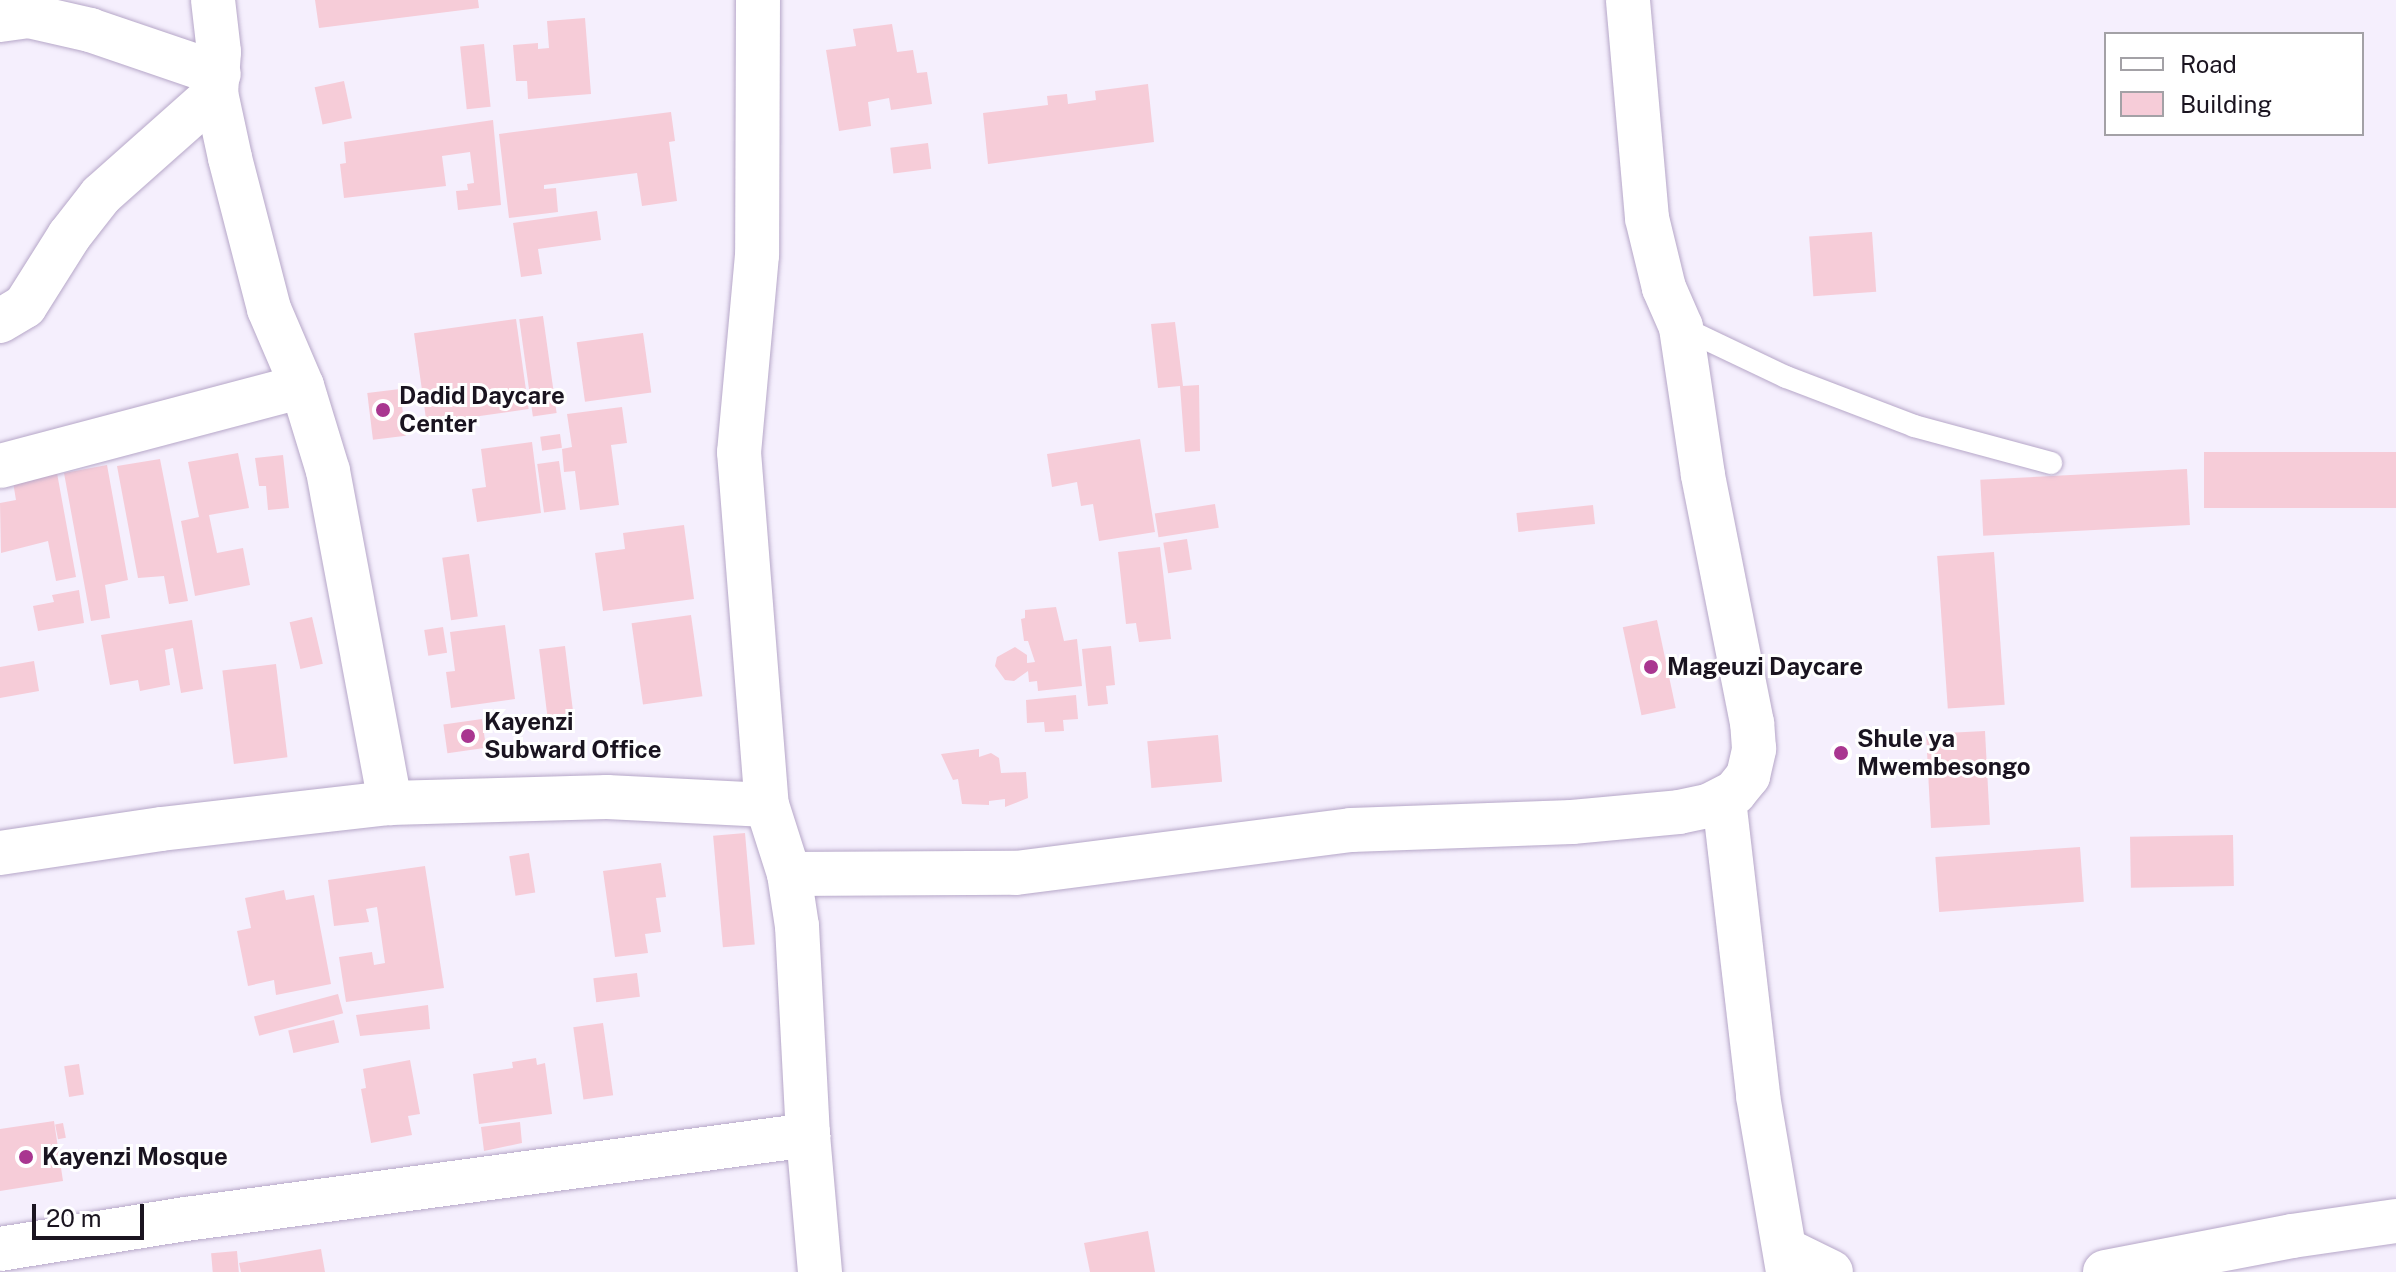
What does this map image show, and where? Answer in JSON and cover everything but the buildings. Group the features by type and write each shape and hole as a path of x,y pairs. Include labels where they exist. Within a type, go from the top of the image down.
{"street":[{"path":"213,0 218,84 269,309 302,386 328,471 390,803"},
{"path":"758,0 757,255 739,452 767,805 789,874 797,926 808,1135 820,1272"},
{"path":"789,874 1016,873 1351,830 1572,822 1679,812 1724,800 1748,776 1754,749 1752,723 1703,475 1681,327 1664,288 1647,218 1628,0"},
{"path":"0,20 29,16 90,30 218,84"},
{"path":"0,321 25,306 69,236 101,195 218,84"},
{"path":"0,466 302,386"},
{"path":"0,853 161,829 390,803 607,797 767,805"},
{"path":"1724,800 1758,1096 1787,1261 1831,1272"},
{"path":"19,1256 186,1219 808,1135"},
{"path":"2105,1272 2292,1236 2396,1221"}],"lane":[{"path":"1681,327 1786,377 1914,426 2051,463"}],"place":[{"name":"Dadid Daycare Center","path":"383,410"},
{"name":"Mageuzi Daycare","path":"1651,667"},
{"name":"Kayenzi Subward Office","path":"468,736"},
{"name":"Shule ya Mwembesongo","path":"1841,753"},
{"name":"Kayenzi Mosque","path":"26,1157"}]}
